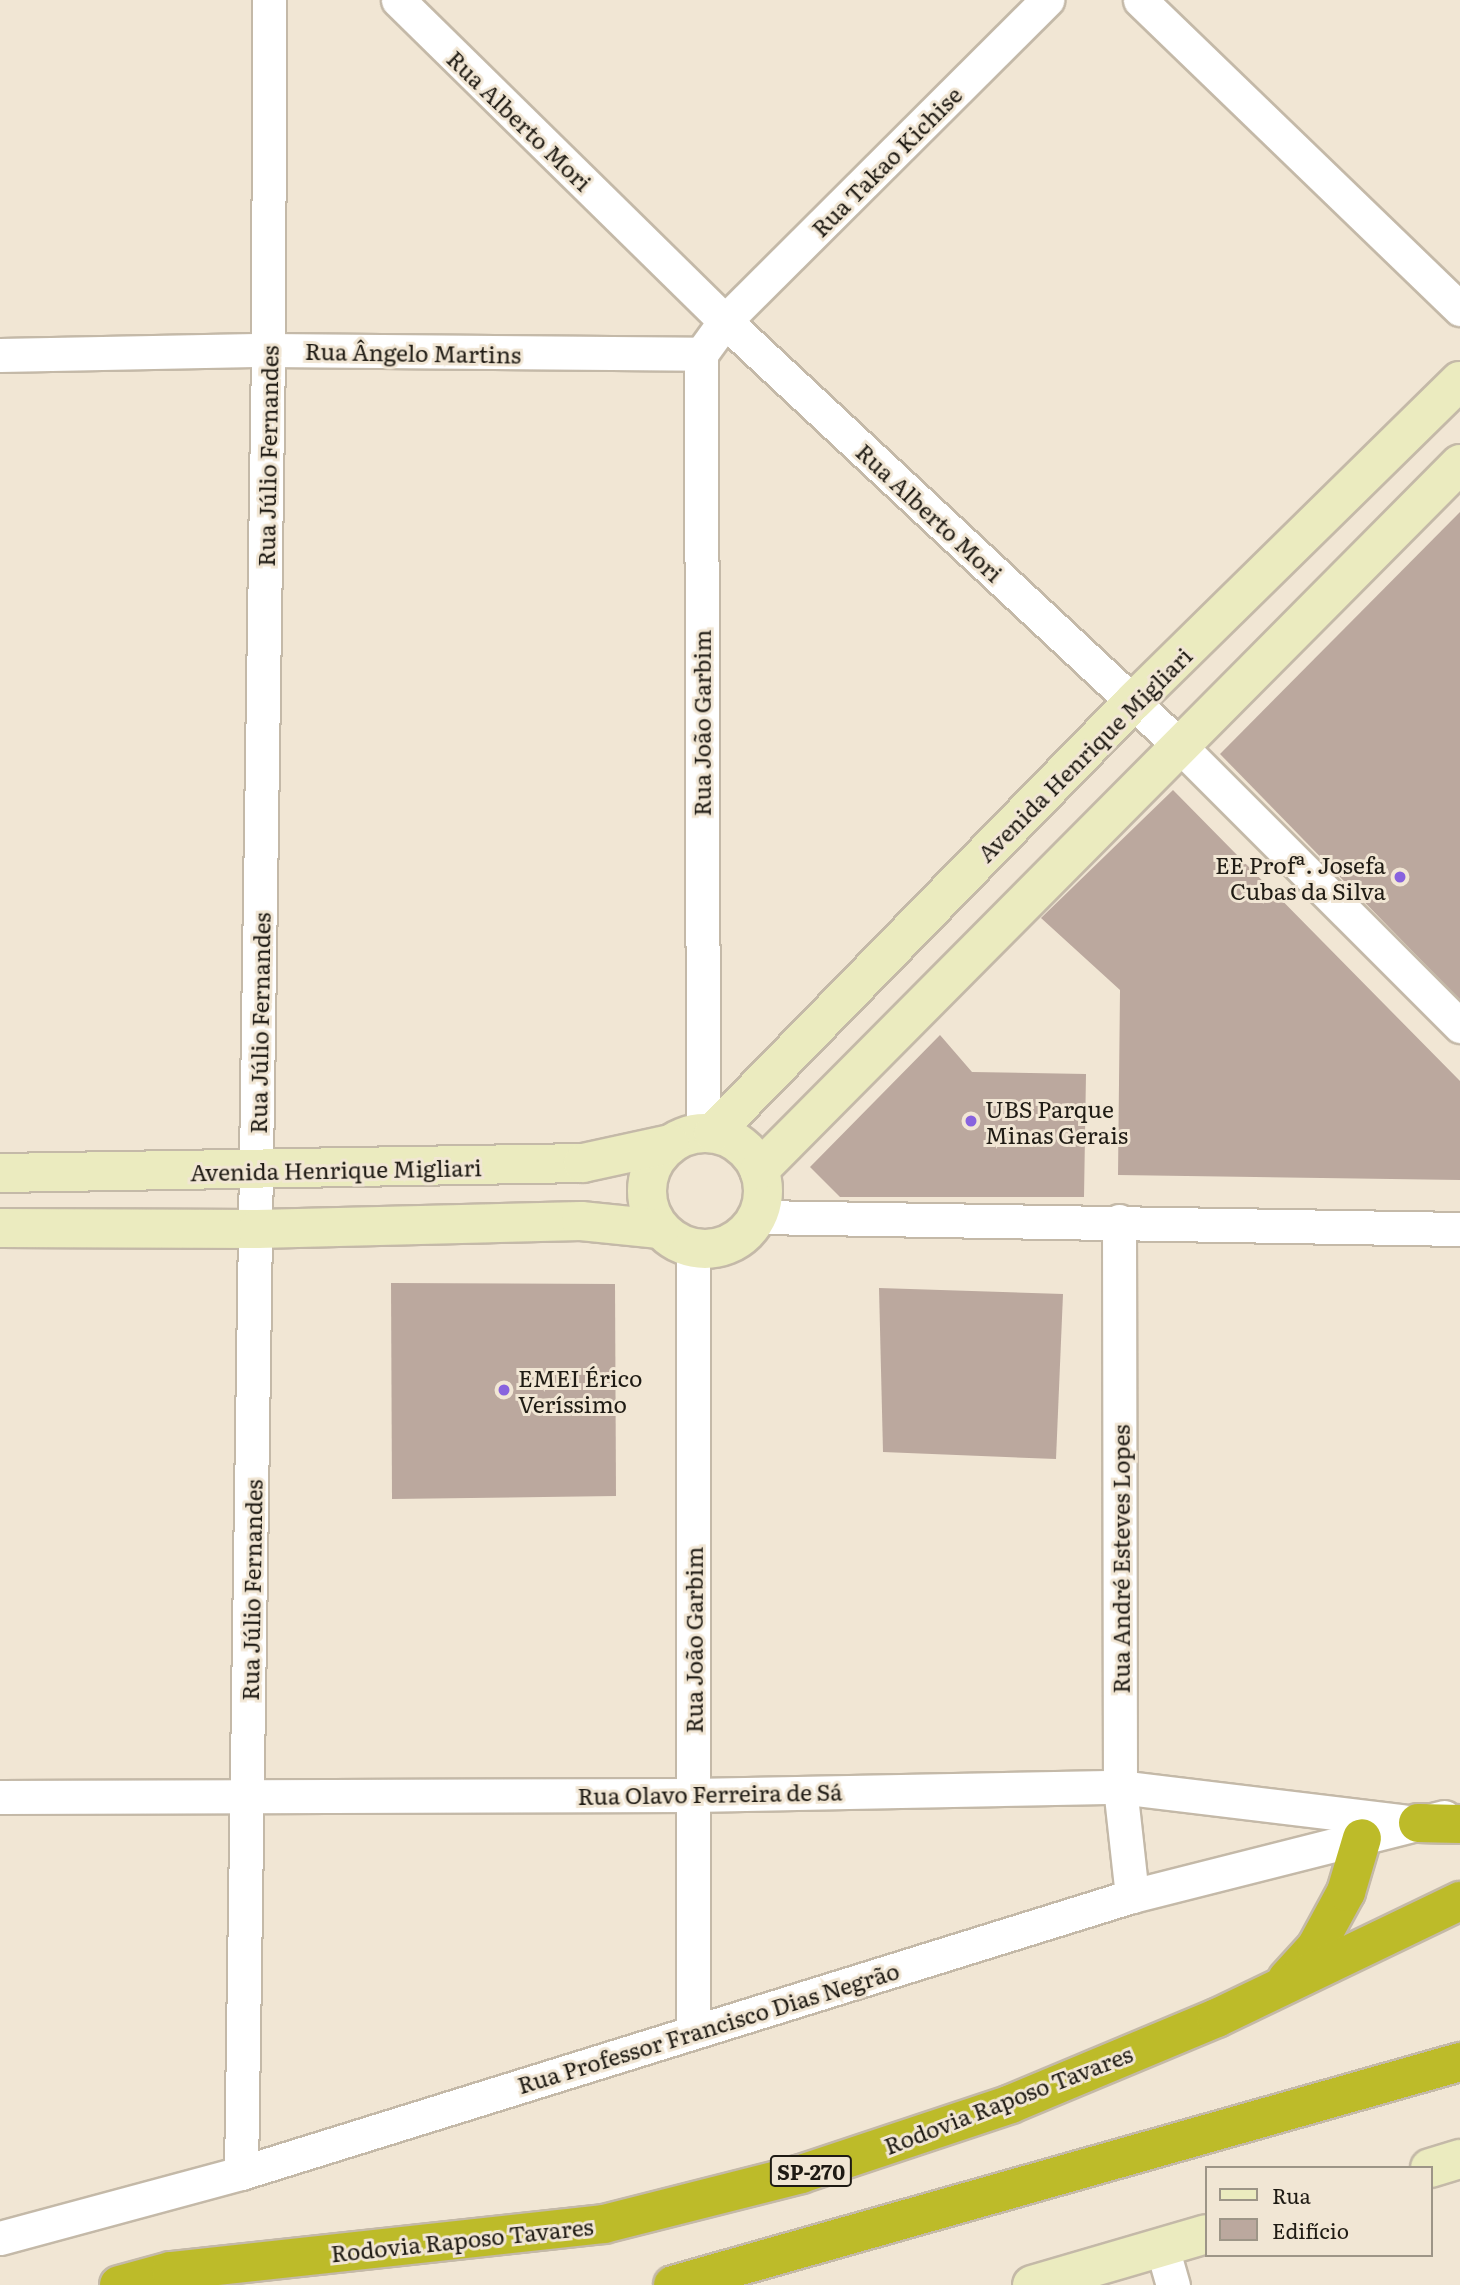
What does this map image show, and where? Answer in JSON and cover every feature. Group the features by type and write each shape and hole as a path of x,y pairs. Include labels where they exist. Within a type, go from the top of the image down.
{"highway":[{"path":"1418,1823 1460,1824"},
{"path":"1279,1988 1316,1947 1346,1892 1362,1838"},
{"name":"Rodovia Raposo Tavares","path":"119,2285 172,2271 604,2224 801,2174 1011,2104 1279,1988 1460,1901"},
{"path":"673,2285 1460,2062"}],"street":[{"name":"Rua Júlio Fernandes","path":"241,2173 257,1229 268,350 269,0"},
{"name":"Rua Alberto Mori","path":"398,0 724,321 1180,746 1460,1026"},
{"name":"Rua Takao Kichise","path":"724,321 1047,0"},
{"path":"1140,0 1460,309"},
{"path":"701,354 724,321"},
{"name":"Rua Ângelo Martins","path":"0,355 268,350 701,354"},
{"name":"Rua João Garbim","path":"696,1136 701,354"},
{"name":"Avenida Henrique Migliari","path":"0,1173 256,1172 583,1163 696,1136 1460,381"},
{"path":"759,1170 1460,464"},
{"path":"0,1228 257,1229 581,1221 660,1229 693,1249 731,1244 758,1217 764,1184 759,1170 738,1142 696,1136 649,1174 647,1193 660,1229"},
{"path":"758,1217 1119,1221 1460,1229"},
{"name":"Rua André Esteves Lopes","path":"1119,1221 1120,1787 1132,1896"},
{"name":"Rua João Garbim","path":"693,1249 693,2031"},
{"name":"Rua Olavo Ferreira de Sá","path":"0,1797 693,1795 1120,1787 1418,1823"},
{"name":"Rua Professor Francisco Dias Negrão","path":"0,2238 241,2173 1132,1896 1460,1813"},
{"path":"1432,2167 1460,2159"},
{"path":"1032,2285 1204,2235"},
{"path":"1163,2247 1173,2285"}],"building":[{"name":"EE Profª. Josefa Cubas da Silva","path":"1460,512 1460,1000 1220,754"},
{"path":"1173,790 1460,1081 1460,1180 1118,1175 1120,990 1041,918"},
{"name":"UBS Parque Minas Gerais","path":"940,1035 972,1072 1086,1074 1084,1197 840,1197 810,1167"},
{"name":"EMEI Érico Veríssimo","path":"391,1283 615,1284 616,1496 392,1499"},
{"path":"879,1288 1063,1294 1056,1459 883,1452"}],"place":[{"name":"EE Profª. Josefa Cubas da Silva","path":"1400,877"},
{"name":"UBS Parque Minas Gerais","path":"971,1121"},
{"name":"EMEI Érico Veríssimo","path":"504,1390"}]}
